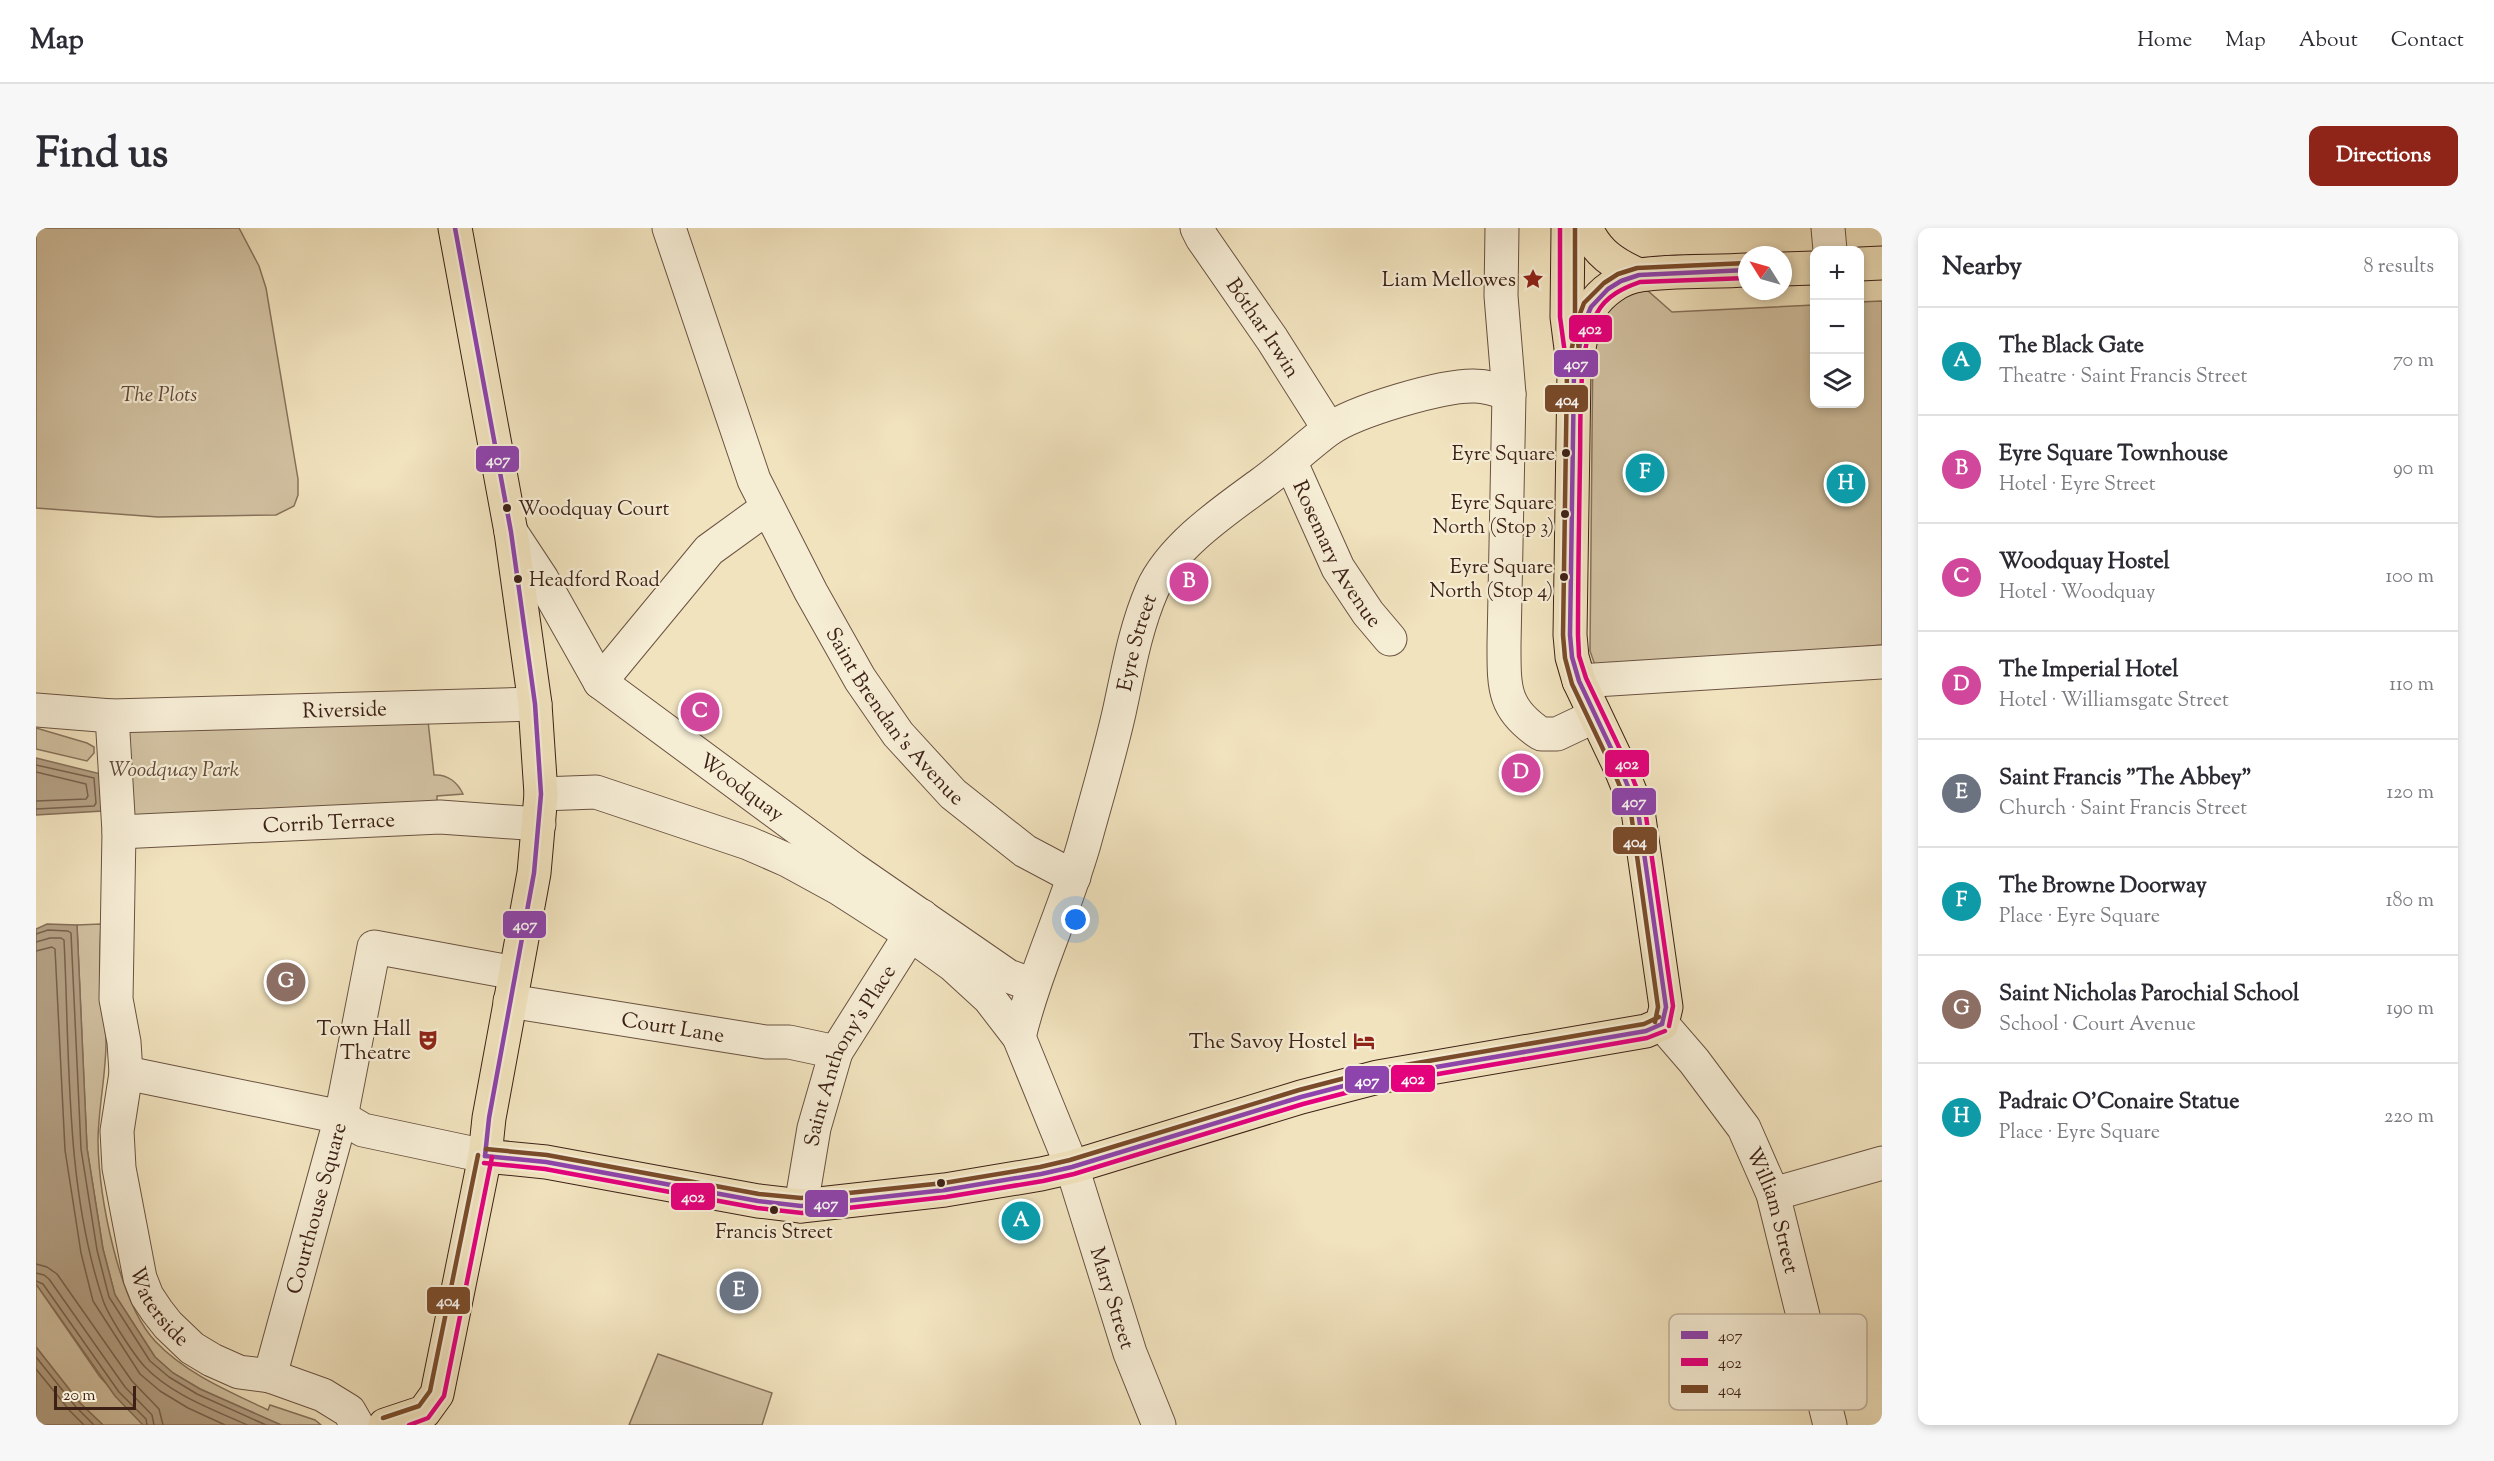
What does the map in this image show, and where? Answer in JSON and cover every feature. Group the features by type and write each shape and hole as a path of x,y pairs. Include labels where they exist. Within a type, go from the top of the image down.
{"main road":[{"path":"394,1424 424,1412 437,1395 485,1156 489,1118 534,873 540,809 535,704 511,532 455,228"},
{"path":"485,1156 546,1162 758,1201 801,1206 945,1190 1072,1167 1290,1100 1378,1077 1646,1030 1662,1024 1666,1007 1638,811 1579,681 1572,657 1570,635 1574,372 1567,317 1568,228"},
{"path":"1586,228 1593,244 1603,255 1639,275"},
{"path":"1864,264 1882,263"},
{"path":"1792,269 1810,268"},
{"path":"1574,372 1585,321 1591,307 1608,289 1621,281 1639,275 1738,270"}],"street":[{"name":"Saint Brendan's Avenue","path":"669,228 750,470 767,508 861,679 898,734 953,794 1025,851 1074,877"},
{"name":"Bóthar Irwin","path":"1197,228 1329,429"},
{"path":"1502,228 1501,296 1509,394 1504,645 1504,673 1508,699 1516,713 1541,734 1557,734 1595,716"},
{"path":"1828,228 1830,246"},
{"name":"Eyre Street","path":"1019,1037 1033,985 1074,877 1111,745 1136,641 1152,589 1173,558 1216,517 1291,463 1329,429 1358,415 1397,401 1432,393 1471,386 1486,386 1509,394"},
{"name":"Rosemary Avenue","path":"1291,463 1338,568 1368,613 1390,639"},
{"path":"600,682 709,550 767,508"},
{"name":"Woodquay","path":"511,532 542,579 600,682 853,869 916,925 953,965 989,998 1019,1037"},
{"path":"1579,681 1882,662"},
{"name":"Riverside","path":"112,716 535,704"},
{"path":"36,710 112,716"},
{"name":"Waterside","path":"112,716 119,832 116,999 124,1042 126,1073 117,1131 119,1168 135,1258 147,1296 168,1325 192,1348 239,1372 270,1376 323,1395 349,1411 357,1425"},
{"name":"Woodquay","path":"540,809 596,792 748,843 787,860 840,889 916,925 1008,976 1033,985"},
{"name":"Corrib Terrace","path":"119,832 440,817 540,809"},
{"name":"Saint Anthony's Place","path":"801,1206 814,1128 836,1052 916,925"},
{"name":"Court Lane","path":"340,1117 374,948 512,987 766,1042 789,1042 836,1052"},
{"name":"William Street","path":"1662,1024 1694,1061 1744,1128 1773,1194 1803,1314"},
{"name":"Mary Street","path":"1019,1037 1072,1167 1130,1353 1159,1425"},
{"path":"126,1073 340,1117"},
{"name":"Courthouse Square","path":"270,1376 340,1117 363,1130 485,1156"},
{"path":"1773,1194 1882,1163"},
{"name":"William Street","path":"1826,1410 1830,1425"}],"green space":[{"name":"The Plots","path":"36,228 239,228 259,266 266,288 298,479 298,495 294,506 276,515 158,517 36,508"},
{"name":"Eyre Square","path":"1638,289 1648,291 1672,312 1810,305 1810,408 1864,408 1864,302 1882,301 1882,645 1597,671 1590,651 1593,336 1611,308 1623,297"},
{"name":"Woodquay Park","path":"428,721 434,775 452,780 463,794 437,796 437,801 125,816 126,726"},
{"path":"36,728 87,743 94,747 94,753 87,761 36,749"},
{"path":"101,924 100,988 106,1042 98,1130 99,1164 113,1247 131,1301 142,1323 155,1341 193,1372 268,1410 270,1405 315,1420 321,1425 281,1425 200,1389 173,1373 155,1357 115,1295 103,1249 87,1148 77,925"},
{"path":"36,1284 100,1377 145,1425 103,1425 80,1403 36,1347"},
{"path":"658,1354 772,1393 762,1425 629,1425"}],"water":[{"path":"36,758 101,774 103,811 36,815"},
{"path":"47,924 77,925 87,1148 103,1249 115,1295 155,1357 173,1373 200,1389 281,1425 143,1425 115,1396 36,1284 36,929"},
{"path":"36,1347 80,1403 103,1425 36,1425"}],"transit line":[{"name":"407","path":"455,228 511,532 535,704 541,794 534,873 489,1118 485,1156"},
{"name":"402","path":"1560,228 1560,317 1566,361"},
{"name":"404","path":"1575,228 1575,317 1580,359"},
{"name":"404","path":"1655,1022 1658,1007 1631,813 1572,684 1565,658 1563,635 1567,371 1578,319 1584,303 1604,283 1618,274 1637,268 1738,263"},
{"name":"407","path":"1662,1024 1666,1007 1638,811 1579,681 1572,657 1570,635 1574,372 1585,321 1591,307 1608,289 1621,281 1639,275 1738,270"},
{"name":"402","path":"1669,1026 1673,1006 1645,809 1627,764 1586,678 1579,656 1581,385 1586,345 1591,328 1597,313 1610,297 1640,282 1738,278"},
{"name":"404","path":"486,1149 547,1155 759,1194 801,1198 944,1183 1070,1160 1299,1090 1376,1070 1644,1024 1659,1017"},
{"name":"407","path":"485,1156 546,1162 758,1201 801,1206 945,1190 1072,1167 1301,1097 1378,1077 1646,1031 1662,1024"},
{"name":"402","path":"484,1163 545,1169 757,1208 802,1213 946,1197 1074,1174 1303,1104 1380,1084 1647,1038 1665,1031"},
{"name":"404","path":"383,1418 419,1406 430,1391 478,1155"},
{"name":"402","path":"409,1425 428,1418 444,1396 492,1157"}],"place":[{"name":"Liam Mellowes","path":"1533,279"},
{"name":"Eyre Square","path":"1566,453"},
{"name":"The Browne Doorway","path":"1645,473"},
{"name":"Padraic O'Conaire Statue","path":"1846,484"},
{"name":"Woodquay Court","path":"507,508"},
{"name":"Eyre Square North (Stop 3)","path":"1565,514"},
{"name":"Eyre Square North (Stop 4)","path":"1564,577"},
{"name":"Headford Road","path":"518,579"},
{"name":"Eyre Square Townhouse","path":"1189,582"},
{"name":"Woodquay Hostel","path":"700,712"},
{"name":"The Imperial Hotel","path":"1521,773"},
{"name":"Saint Nicholas Parochial School","path":"286,982"},
{"name":"Town Hall Theatre","path":"428,1040"},
{"name":"The Savoy Hostel","path":"1364,1041"},
{"name":"Francis Street","path":"774,1210"},
{"name":"The Black Gate","path":"1021,1221"},
{"name":"Saint Francis \"The Abbey\"","path":"739,1291"}]}
